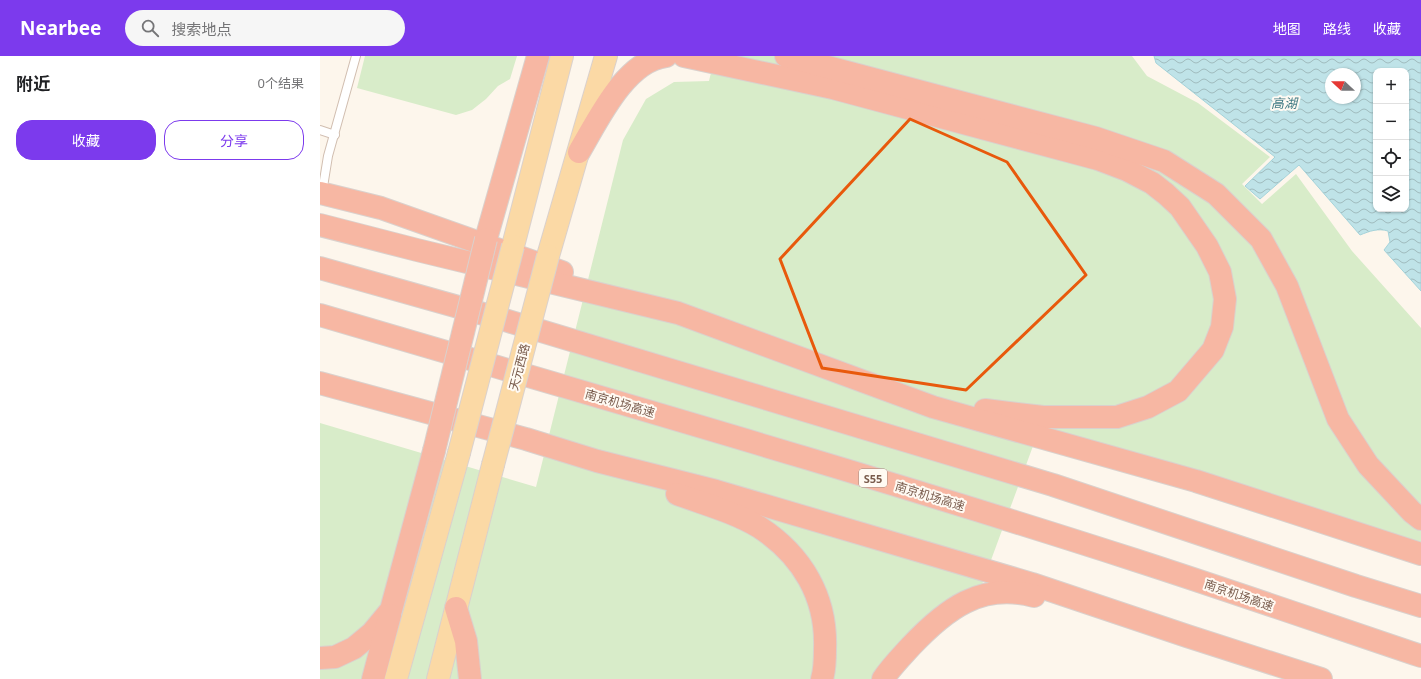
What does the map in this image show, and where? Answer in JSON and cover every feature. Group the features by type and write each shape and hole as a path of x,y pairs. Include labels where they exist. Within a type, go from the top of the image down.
{"highway":[{"path":"373,679 434,451 486,239 538,56"},
{"path":"579,152 607,105 628,76 645,64 660,57 666,56"},
{"path":"684,56 833,88 1098,159 1152,183 1166,194 1180,207 1207,246 1220,272 1225,299 1222,327 1213,350 1178,391 1148,407 1117,417 1043,417 986,410 933,407"},
{"path":"786,56 1096,138 1164,161 1216,194 1261,238 1287,286 1338,420 1368,465 1412,512 1421,519"},
{"path":"321,194 382,208 678,312 933,407 1196,481 1421,554"},
{"path":"320,225 417,250 678,312"},
{"path":"320,268 516,323 1053,485 1356,586 1421,606"},
{"name":"南京机场高速","path":"320,315 949,501 1137,561 1421,656"},
{"path":"320,384 518,437 597,461 716,491 1032,584 1321,679"},
{"path":"569,452 601,472 676,493 731,513 759,527 785,547 796,559 820,602 826,631 825,660 822,679"},
{"path":"883,679 889,670 926,630 944,615 960,604 993,592 1019,592 1187,636"},
{"path":"456,608 466,641 470,679"},
{"path":"320,658 335,657 354,648 372,633 391,610"}],"main road":[{"path":"396,679 459,453 562,56"},
{"name":"天元西路","path":"438,679 548,256 606,56"}],"lane":[{"path":"321,194 328,156 356,56"},
{"path":"320,130 335,134"}],"highlighted area":[{"path":"910,119 1007,162 1086,275 966,390 822,368 780,259"}],"green space":[{"path":"365,56 517,56 510,79 498,86 486,99 472,110 456,115 357,88"},
{"path":"715,56 1132,56 1147,76 1198,103 1270,157 1242,184 1262,204 1296,174 1352,251 1421,328 1421,547 1040,427 980,590 875,679 320,679 320,423 536,487 623,140 646,99 674,82 709,81"}],"water":[{"name":"高湖","path":"1154,56 1421,56 1421,291 1384,250 1390,242 1388,231 1374,230 1360,235 1299,165 1260,199 1245,186 1275,157 1156,63"}]}
